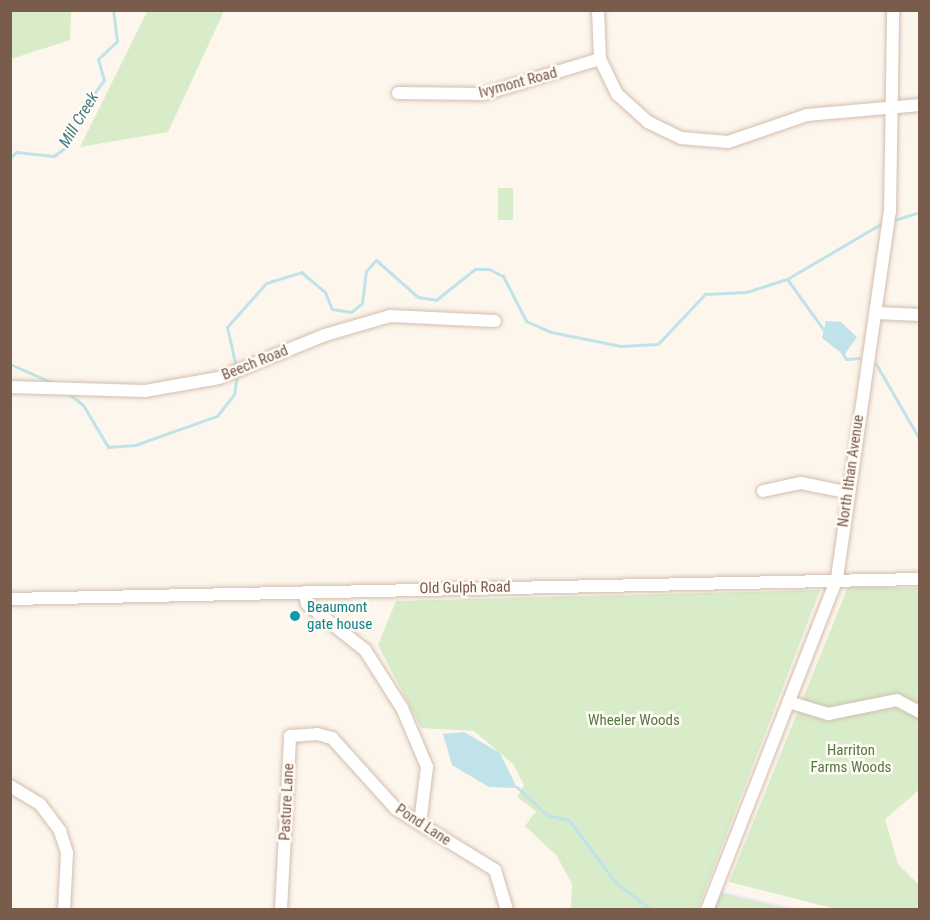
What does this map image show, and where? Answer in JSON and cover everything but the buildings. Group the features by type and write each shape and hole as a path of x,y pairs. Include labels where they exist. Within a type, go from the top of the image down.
{"street":[{"path":"598,10 600,59 617,94 648,122 700,142 728,142 807,115 894,105 920,105"},
{"name":"North Ithan Avenue","path":"708,909 792,703 837,578 846,492 891,212 894,105 893,10"},
{"name":"Ivymont Road","path":"398,93 484,94 600,59"},
{"path":"876,313 920,315"},
{"name":"Beech Road","path":"10,387 44,387 81,393 145,391 219,378 246,366 390,316 495,321"},
{"path":"763,491 801,483 846,492"},
{"name":"Old Gulph Road","path":"10,599 837,578 920,579"},
{"path":"305,592 307,604 365,650 402,708 427,767 420,823"},
{"path":"792,703 828,714 897,700 920,712"},
{"name":"Pasture Lane","path":"281,909 290,736 332,738"},
{"name":"Pond Lane","path":"332,738 396,809 495,870 507,909"},
{"path":"10,786 40,804 56,822 67,853 64,909"}],"shaded area":[{"path":"721,891 801,909 713,910"}],"green space":[{"path":"11,10 71,11 70,40 11,59"},
{"path":"148,10 224,11 168,132 80,147"},
{"path":"498,188 513,188 513,220 498,220"},
{"name":"Harriton Farms Woods","path":"848,587 919,588 919,790 885,819 898,864 919,885 919,909 836,909 729,882"},
{"name":"Wheeler Woods","path":"820,590 698,909 571,909 572,884 557,856 525,826 536,811 517,797 524,785 513,764 474,731 421,728 378,645 396,601"},
{"path":"722,893 790,909 715,910"}],"water":[{"path":"826,321 841,322 857,337 844,355 822,338"},
{"path":"464,732 500,753 517,788 489,787 452,765 443,734"}],"waterway":[{"name":"Mill Creek","path":"10,158 16,152 54,156 66,147 75,120 104,80 98,59 117,41 113,10"},
{"path":"894,220 920,212"},
{"path":"236,367 227,327 266,283 301,272 325,292 332,309 351,312 362,303 366,271 376,260 418,297 436,300 475,269 489,269 503,276 526,321 551,332 621,346 658,344 705,294 746,292 787,279 884,222"},
{"path":"787,279 826,333"},
{"path":"842,352 846,359 859,358"},
{"path":"10,364 55,384"},
{"path":"876,364 920,440"},
{"path":"68,393 83,405 108,447 135,445 217,416 234,394 237,374"},
{"path":"517,787 547,815 569,820 616,883 652,910"}],"place":[{"name":"Beaumont gate house","path":"295,616"}]}
